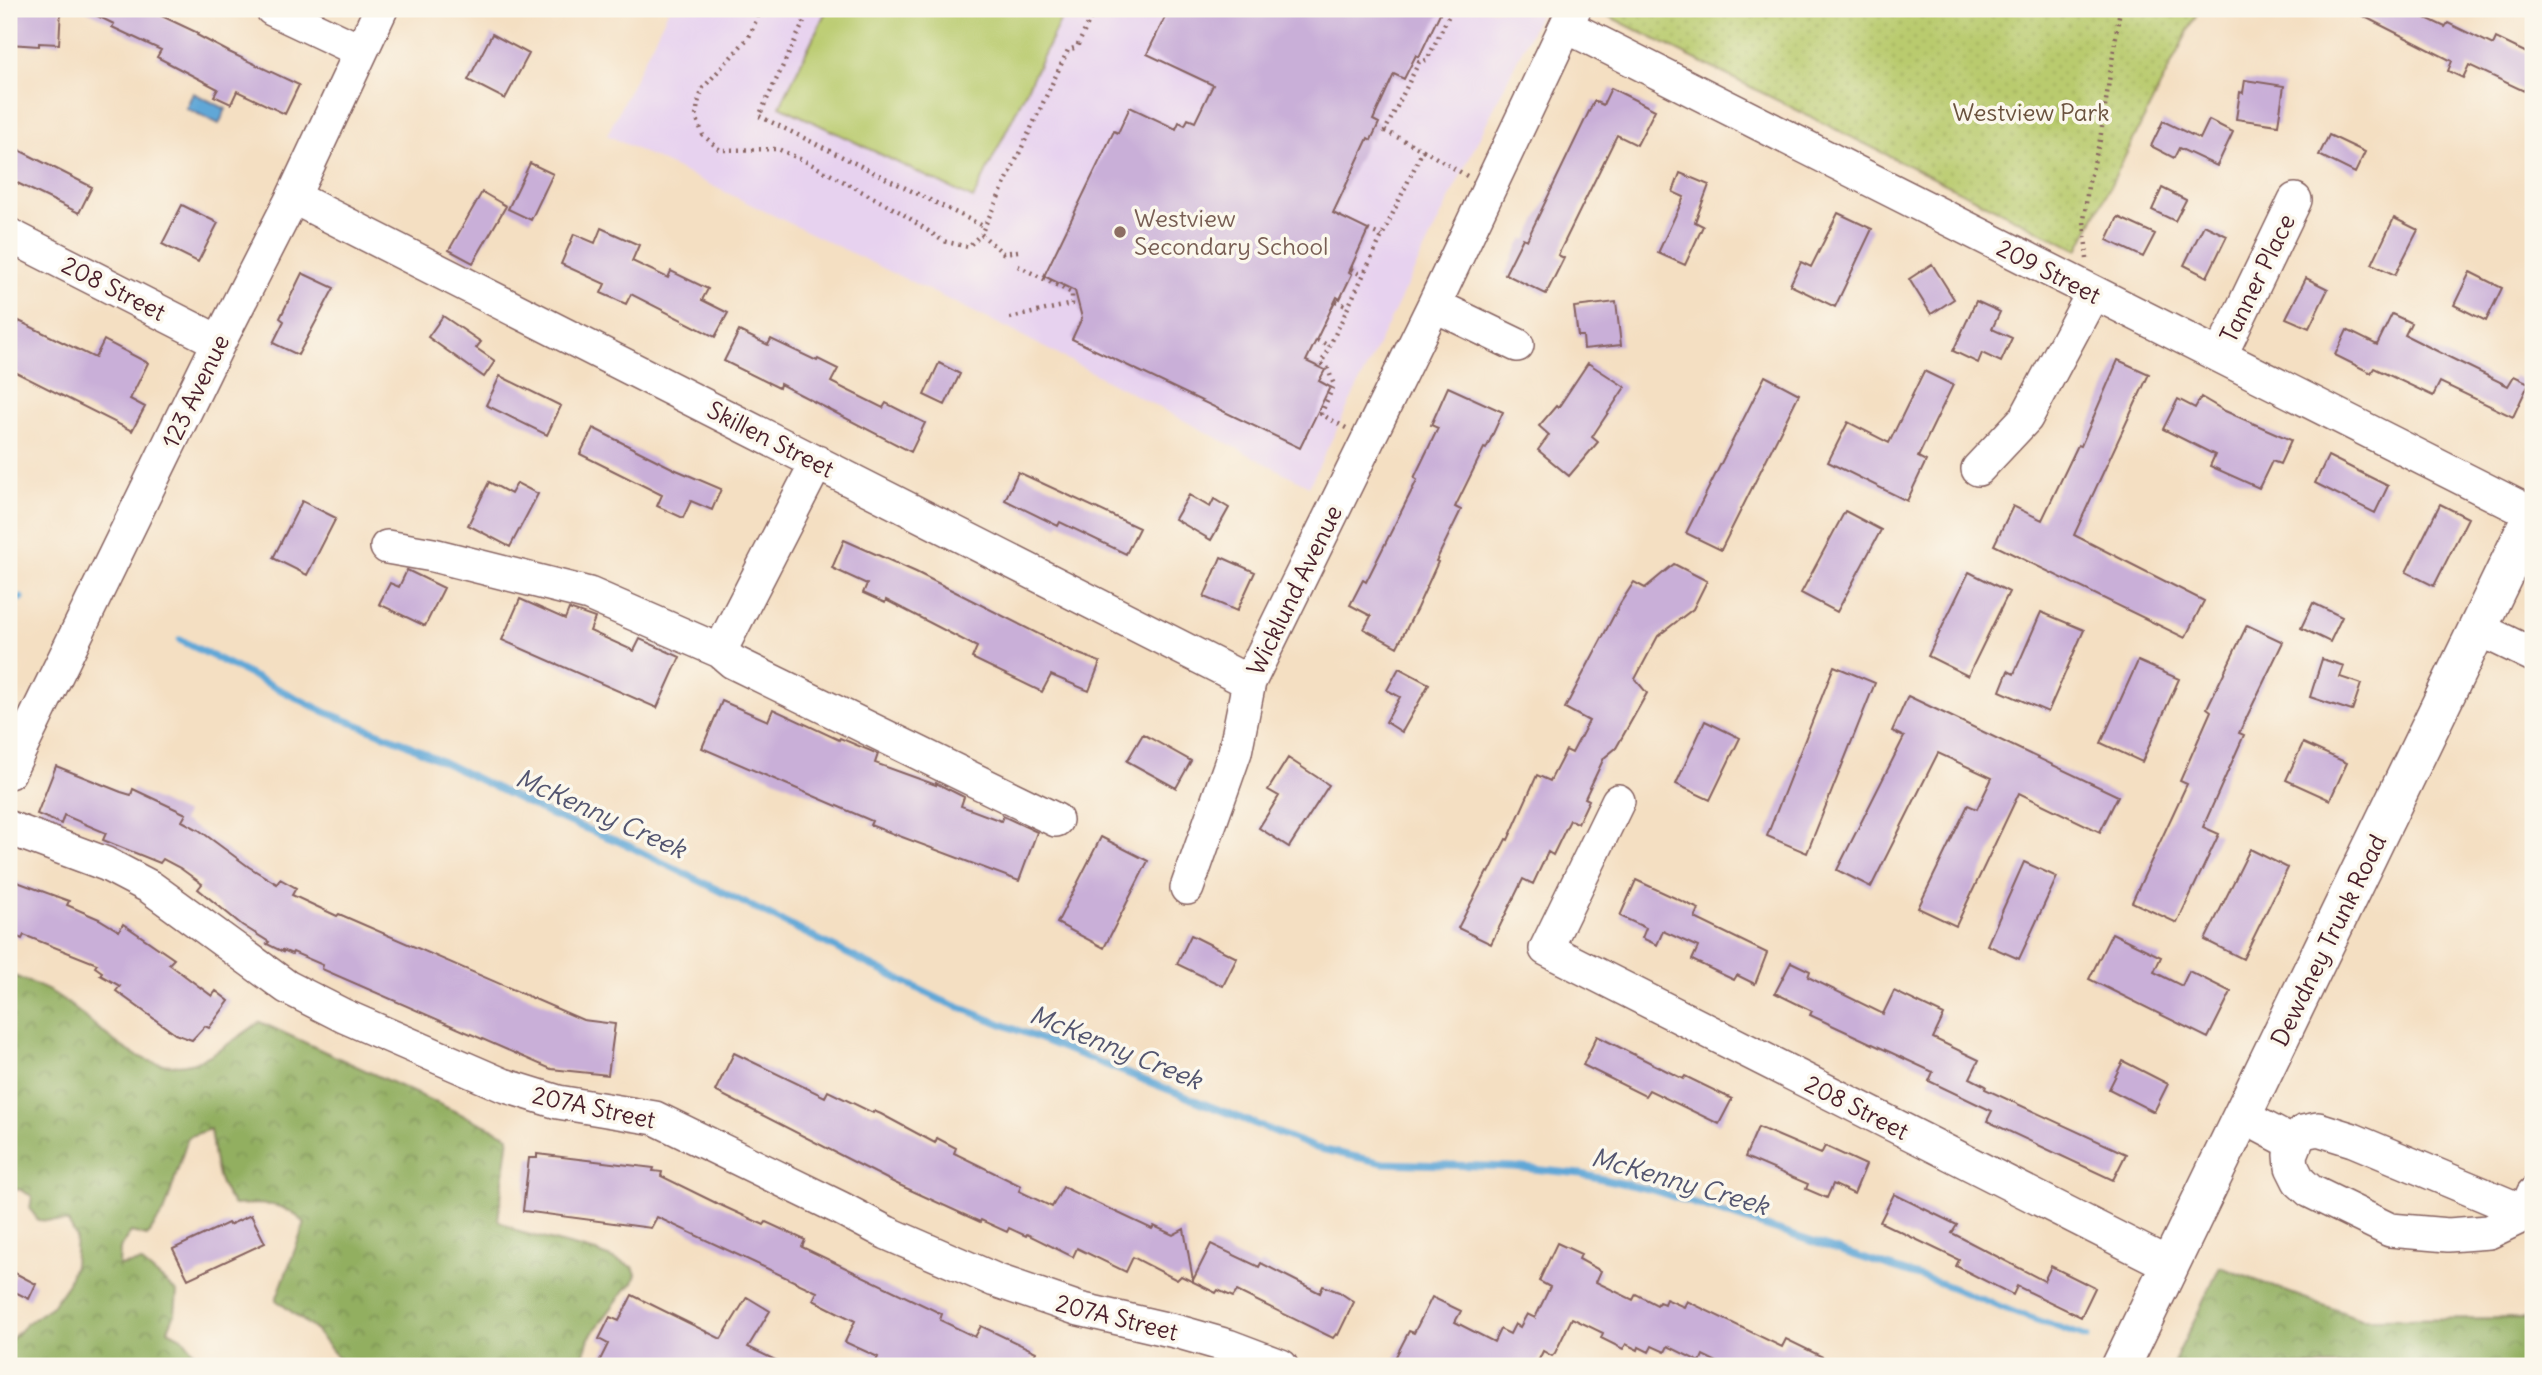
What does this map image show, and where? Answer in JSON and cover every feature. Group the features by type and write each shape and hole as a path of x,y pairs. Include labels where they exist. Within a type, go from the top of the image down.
{"main road":[{"name":"Dewdney Trunk Road","path":"2121,1366 2533,514"}],"street":[{"path":"272,9 361,51"},
{"name":"123 Avenue","path":"9,772 219,342 293,197 381,9"},
{"name":"209 Street","path":"1570,17 2086,290 2533,514"},
{"name":"Wicklund Avenue","path":"1187,888 1236,752 1249,682 1434,305 1570,17"},
{"name":"Skillen Street","path":"293,197 1249,682"},
{"name":"Tanner Place","path":"2220,356 2295,200"},
{"name":"208 Street","path":"9,235 219,342"},
{"path":"1978,470 2026,418 2086,290"},
{"path":"1434,305 1517,345"},
{"path":"720,651 817,463"},
{"path":"387,547 433,555 589,594 720,651 733,662 1056,820"},
{"path":"2479,629 2533,654"},
{"name":"208 Street","path":"1618,801 1546,949 2170,1265"},
{"name":"207A Street","path":"9,828 128,875 150,887 287,987 344,1016 477,1075 558,1102 655,1118 887,1233 995,1280 1079,1309 1228,1346 1281,1366"},
{"path":"2242,1116 2295,1144"},
{"path":"2318,1129 2353,1140 2508,1205 2530,1209 2489,1232 2448,1235 2390,1230 2310,1191 2299,1181 2292,1167 2291,1155 2303,1132 2318,1129"}],"path":[{"path":"761,9 749,37 703,88 696,116 703,135 720,150 778,149 900,212 943,241 968,247 981,234 1068,50 1077,47 1095,9"},
{"path":"810,9 760,117 985,226"},
{"path":"1452,9 1427,60 1419,62 1385,131 1474,179"},
{"path":"2086,290 2084,221 2088,186 2100,140 2120,9"},
{"path":"1353,432 1321,414 1335,385 1328,369 1321,364 1423,150"},
{"path":"1368,230 1382,236"},
{"path":"981,234 1003,253 1018,251"},
{"path":"1010,318 1072,304 1072,293 1016,265"},
{"path":"1351,269 1363,276"},
{"path":"1336,301 1348,307"},
{"path":"1317,340 1330,346"}],"shaded area":[{"name":"Westview Secondary School","path":"669,9 1542,9 1309,486 1009,329 607,135"}],"green space":[{"path":"827,9 1066,9 973,199 780,106"},
{"name":"Westview Park","path":"2199,9 2078,250 1598,11"},
{"path":"9,974 53,993 117,1043 151,1062 170,1065 200,1060 260,1022 509,1136 498,1220 519,1232 596,1252 633,1267 636,1274 633,1283 589,1338 580,1366 345,1366 314,1329 276,1300 305,1223 280,1207 264,1204 234,1205 218,1178 210,1129 188,1137 165,1210 147,1236 131,1232 120,1248 119,1266 141,1262 177,1292 175,1313 168,1330 183,1338 205,1366 9,1366 9,1342 26,1324 52,1306 67,1285 74,1265 76,1237 68,1222 38,1220 30,1209 32,1196 19,1189 9,1192"},
{"path":"2220,1267 2361,1319 2533,1318 2533,1366 2172,1366"}],"water":[{"path":"193,93 226,109 219,124 186,108"}],"building":[{"path":"18,9 61,9 59,44 9,44 9,12 18,12"},
{"path":"83,9 147,9 299,85 285,114 237,91 231,104 214,96 218,89 157,57 161,50 112,27 114,24"},
{"path":"1169,9 1442,9 1419,57 1416,55 1404,79 1394,74 1373,120 1379,123 1371,140 1368,138 1333,213 1368,230 1349,272 1352,274 1340,299 1337,297 1306,361 1325,370 1319,381 1330,387 1300,448 1072,339 1082,318 1075,291 1044,276 1114,131 1118,133 1130,107 1176,129 1179,122 1185,125 1188,119 1195,122 1213,85 1147,54"},
{"path":"2349,9 2407,9 2445,27 2448,23 2493,45 2496,38 2533,56 2533,72 2524,91 2469,65 2463,78 2448,71 2452,61"},
{"path":"492,34 529,54 505,99 468,80"},
{"path":"2245,80 2284,86 2278,125 2236,119 2240,92 2243,93"},
{"path":"1611,88 1655,110 1637,145 1617,135 1558,255 1564,258 1546,294 1505,274 1523,238 1527,240 1594,101 1603,105"},
{"path":"2209,120 2233,132 2217,166 2179,148 2174,158 2151,146 2163,121 2200,139"},
{"path":"2329,135 2365,152 2355,173 2319,155"},
{"path":"9,145 92,187 79,213 9,179"},
{"path":"530,163 553,174 531,220 508,209"},
{"path":"1680,173 1709,185 1695,222 1703,226 1685,265 1658,253 1684,197 1673,192"},
{"path":"2162,188 2186,200 2175,221 2152,210"},
{"path":"482,192 506,206 473,263 449,250"},
{"path":"182,205 218,223 198,262 162,244"},
{"path":"1838,213 1872,229 1835,307 1790,285 1801,262 1811,267"},
{"path":"2118,217 2155,234 2143,257 2107,240"},
{"path":"2394,218 2418,230 2395,275 2372,264"},
{"path":"2204,225 2227,236 2207,277 2184,265"},
{"path":"601,228 639,245 632,261 668,278 671,271 708,289 702,300 728,313 715,337 631,294 626,304 601,293 605,284 561,264 574,234 595,243"},
{"path":"1932,264 1954,299 1931,314 1909,279"},
{"path":"2470,272 2502,288 2486,321 2454,305"},
{"path":"302,273 334,288 298,355 273,343 284,321 280,318"},
{"path":"2306,278 2328,289 2309,328 2286,318"},
{"path":"1976,301 2000,312 1992,329 2012,338 2001,362 1982,353 1978,363 1953,351"},
{"path":"1616,302 1621,345 1584,349 1583,336 1578,336 1574,307"},
{"path":"2392,314 2411,323 2405,335 2508,386 2514,376 2529,383 2513,417 2440,382 2433,396 2374,368 2371,373 2335,355 2347,330 2377,345"},
{"path":"443,316 481,342 476,348 495,361 484,377 428,337"},
{"path":"9,320 18,324 19,321 95,358 104,340 148,363 130,399 145,407 132,431 9,369"},
{"path":"739,331 768,345 771,339 817,361 818,359 838,369 831,382 883,408 886,403 925,423 911,452 780,384 779,388 724,361"},
{"path":"2118,360 2149,374 2074,535 2204,601 2185,638 1994,545 2013,506 2042,520 2078,445 2081,446"},
{"path":"939,363 960,374 945,405 924,395"},
{"path":"1588,363 1625,387 1592,437 1598,442 1569,476 1538,450 1549,435 1539,426 1556,406 1558,408"},
{"path":"1924,371 1953,385 1918,457 1926,461 1907,501 1828,462 1848,422 1889,443"},
{"path":"500,376 561,406 547,435 486,405"},
{"path":"1765,376 1799,394 1721,550 1686,533"},
{"path":"1448,387 1503,412 1455,507 1461,510 1397,647 1364,629 1371,616 1350,605 1363,580 1366,582 1417,480 1414,478 1438,428 1431,425"},
{"path":"2201,397 2225,411 2291,440 2280,464 2272,461 2259,488 2210,466 2215,455 2163,429 2178,399 2195,408"},
{"path":"593,428 674,469 721,489 712,510 691,501 683,518 657,506 662,495 580,454"},
{"path":"2328,456 2388,486 2375,513 2315,483"},
{"path":"1018,472 1139,528 1126,554 1060,522 1058,526 1005,500"},
{"path":"489,482 511,494 517,483 538,494 510,547 468,525"},
{"path":"1189,495 1210,507 1214,499 1229,508 1211,540 1175,519"},
{"path":"302,501 336,518 307,575 273,558"},
{"path":"2440,504 2468,518 2434,586 2406,572"},
{"path":"1845,511 1881,530 1837,612 1801,593"},
{"path":"844,540 916,572 1074,652 1100,662 1089,691 1051,675 1042,692 972,658 977,647 886,600 885,603 863,593 867,584 832,568"},
{"path":"1221,557 1255,572 1237,611 1204,597"},
{"path":"1674,564 1707,581 1693,609 1658,636 1635,679 1647,693 1616,748 1604,758 1585,798 1589,800 1578,823 1570,820 1553,855 1548,852 1533,884 1523,879 1491,944 1458,928 1487,872 1489,873 1506,839 1508,840 1537,775 1550,781 1566,750 1572,753 1589,721 1565,708 1621,602 1634,582 1645,588"},
{"path":"407,570 444,588 425,626 379,604 390,583 399,587"},
{"path":"1969,572 2009,592 1968,676 1928,656"},
{"path":"520,599 565,619 569,609 595,618 590,631 634,651 640,639 680,657 657,708 502,640"},
{"path":"2313,603 2342,617 2330,642 2301,628"},
{"path":"2041,612 2084,630 2048,712 2000,691 2008,671 2014,674"},
{"path":"2247,625 2283,642 2239,733 2244,735 2203,827 2219,834 2177,923 2132,902 2187,784 2180,781 2211,711 2207,708"},
{"path":"2322,659 2344,666 2340,677 2361,684 2352,711 2310,697"},
{"path":"2138,661 2179,679 2142,762 2101,743"},
{"path":"1834,666 1875,683 1807,853 1767,836"},
{"path":"1399,668 1429,684 1402,732 1386,722 1400,697 1387,690"},
{"path":"1908,696 2118,796 2100,832 2019,793 1956,926 1918,908 1968,805 1977,809 1992,778 1938,753 1871,887 1837,870 1904,737 1892,731"},
{"path":"722,701 768,721 773,709 839,740 840,738 878,754 875,763 936,783 964,797 961,806 1001,821 1003,816 1037,832 1019,881 870,825 872,821 702,748"},
{"path":"1705,721 1740,738 1710,800 1676,784"},
{"path":"1143,734 1191,761 1176,788 1127,761"},
{"path":"2303,743 2347,763 2330,800 2286,780"},
{"path":"1288,758 1329,785 1289,847 1259,828 1279,796 1268,790"},
{"path":"56,766 131,795 133,789 186,814 182,821 199,830 249,867 277,884 280,879 296,888 292,895 337,916 339,914 583,1020 615,1024 608,1075 551,1069 322,969 323,965 267,944 269,942 242,925 198,889 202,884 180,868 163,859 160,863 103,840 106,833 64,815 61,824 37,814"},
{"path":"1101,837 1148,861 1104,948 1057,923"},
{"path":"2250,849 2288,868 2243,959 2205,940"},
{"path":"2024,862 2057,877 2019,959 1987,945"},
{"path":"9,879 69,901 67,905 119,931 123,924 174,959 169,964 212,996 216,991 229,1001 209,1028 205,1026 192,1040 175,1034 116,991 120,986 100,975 102,972 95,967 97,964 24,935 22,939 9,933"},
{"path":"1636,880 1699,909 1695,918 1767,953 1755,984 1737,975 1734,980 1692,960 1698,947 1663,931 1657,945 1642,938 1646,928 1620,916"},
{"path":"2112,933 2161,957 2154,972 2182,986 2189,971 2231,992 2208,1038 2089,979"},
{"path":"1191,935 1237,958 1223,986 1177,964"},
{"path":"1791,962 1810,971 1808,977 1883,1014 1894,991 1944,1015 1933,1038 1979,1060 1970,1078 1986,1086 1985,1089 2126,1154 2113,1180 1987,1121 1992,1111 1929,1081 1933,1072 1810,1015 1812,1011 1775,993"},
{"path":"1597,1036 1683,1079 1685,1076 1732,1099 1719,1124 1649,1090 1645,1096 1583,1065"},
{"path":"734,1053 825,1097 828,1091 873,1113 874,1111 881,1114 935,1143 937,1138 956,1148 954,1153 1021,1186 1019,1191 1052,1207 1063,1187 1152,1229 1154,1226 1173,1235 1184,1229 1193,1280 1211,1244 1259,1267 1261,1263 1320,1293 1323,1286 1354,1302 1338,1335 1333,1338 1237,1291 1233,1297 1218,1290 1216,1293 1181,1276 1177,1280 1133,1257 1126,1272 1077,1248 1073,1257 1027,1234 1026,1236 1009,1228 1007,1232 981,1220 980,1222 895,1183 715,1091"},
{"path":"2123,1061 2168,1084 2154,1112 2109,1089"},
{"path":"1758,1127 1821,1154 1825,1146 1866,1165 1854,1194 1833,1184 1827,1198 1806,1189 1808,1184 1745,1157"},
{"path":"537,1154 654,1168 653,1171 662,1172 661,1176 716,1203 805,1240 802,1247 942,1314 940,1320 975,1337 981,1326 1036,1352 1029,1366 874,1366 878,1357 845,1342 855,1321 813,1300 817,1292 657,1217 651,1228 523,1211 529,1158 537,1158"},
{"path":"1894,1194 1957,1225 1952,1233 2044,1281 2051,1266 2095,1288 2081,1317 2017,1286 2013,1295 1956,1266 1959,1260 1880,1222"},
{"path":"251,1215 265,1243 188,1279 173,1249"},
{"path":"1557,1243 1581,1254 1579,1259 1601,1271 1596,1282 1633,1300 1636,1294 1657,1305 1659,1302 1664,1304 1666,1299 1684,1307 1687,1301 1782,1347 1786,1339 1841,1366 1725,1366 1703,1355 1700,1362 1668,1346 1665,1352 1652,1346 1649,1352 1639,1347 1638,1350 1626,1344 1623,1349 1601,1338 1603,1333 1572,1318 1555,1353 1552,1356 1543,1351 1536,1366 1391,1366 1409,1331 1414,1333 1432,1297 1461,1311 1455,1322 1494,1342 1500,1329 1510,1334 1515,1324 1520,1327 1527,1314 1535,1318 1550,1287 1539,1281"},
{"path":"15,1273 36,1284 29,1299 9,1289"},
{"path":"632,1295 721,1339 747,1297 770,1311 748,1347 788,1366 597,1366 608,1344 599,1339 610,1317 619,1321"}],"waterway":[{"name":"McKenny Creek","path":"9,599 21,598"},
{"name":"McKenny Creek","path":"180,640 325,712 400,741 551,815 627,845 941,1000 1316,1148 1383,1163 1513,1167 1581,1174 1652,1190 1940,1283 2087,1337"}],"place":[{"name":"Westview Secondary School","path":"1120,232"}]}
